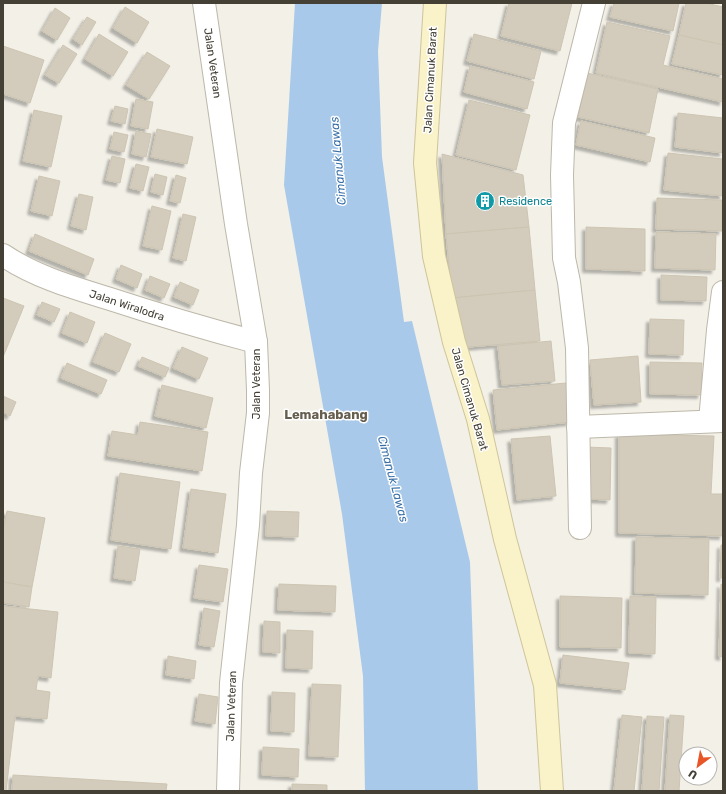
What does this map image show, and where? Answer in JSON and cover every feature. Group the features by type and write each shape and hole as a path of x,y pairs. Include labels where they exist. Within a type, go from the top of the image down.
{"street":[{"name":"Jalan Veteran","path":"204,3 236,224 256,342 258,413 231,682 228,791"},
{"name":"Jalan Cimanuk Barat","path":"435,3 425,163 434,256 454,342 478,419 506,539 545,685 552,791"},
{"path":"580,528 577,348 569,282 564,258 562,175 564,123 594,3"},
{"name":"Jalan Wiralodra","path":"3,255 41,275 72,287 178,321 256,342"},
{"path":"578,427 716,421 718,330 723,292"}],"water":[{"name":"Cimanuk Lawas","path":"295,3 382,3 378,51 382,157 404,322 412,321 470,562 478,791 365,791 363,676 342,514 284,185"}],"building":[{"path":"509,3 572,3 560,51 501,36"},
{"path":"614,3 679,3 673,31 610,17"},
{"path":"686,3 706,3 723,7 723,45 679,35"},
{"path":"125,7 149,22 137,43 113,28"},
{"path":"55,8 70,18 57,40 42,31"},
{"path":"87,17 96,22 82,45 73,39"},
{"path":"607,22 670,36 663,65 723,79 723,102 596,73"},
{"path":"99,34 128,52 113,76 85,59"},
{"path":"474,34 541,51 534,79 467,61"},
{"path":"679,35 723,45 723,75 672,64"},
{"path":"63,45 77,54 59,83 45,75"},
{"path":"3,46 44,60 30,103 3,94"},
{"path":"147,52 170,66 149,99 126,85"},
{"path":"470,66 534,82 527,109 464,92"},
{"path":"587,73 658,89 649,133 578,117"},
{"path":"136,99 153,102 148,129 131,126"},
{"path":"469,100 530,115 516,170 456,155"},
{"path":"115,106 128,109 125,124 111,121"},
{"path":"34,110 62,116 51,167 23,161"},
{"path":"678,113 723,118 723,153 675,147"},
{"path":"581,121 655,138 650,162 576,145"},
{"path":"157,129 193,137 187,164 151,157"},
{"path":"136,131 151,134 146,157 132,154"},
{"path":"114,132 128,135 124,152 110,149"},
{"path":"668,153 723,159 723,196 664,190"},
{"name":"Residence","path":"442,154 523,175 529,227 446,234"},
{"path":"112,156 125,159 120,183 106,180"},
{"path":"136,164 149,167 143,191 130,188"},
{"path":"155,174 167,177 163,195 151,192"},
{"path":"176,175 186,178 180,203 170,201"},
{"path":"39,176 60,181 52,216 31,211"},
{"path":"79,194 93,197 86,230 71,226"},
{"path":"657,198 722,200 722,231 656,229"},
{"path":"152,206 171,211 162,250 143,246"},
{"path":"183,214 196,217 186,261 173,258"},
{"path":"529,227 535,290 452,298 446,234"},
{"path":"586,227 645,229 645,271 586,269"},
{"path":"656,232 716,234 715,270 655,268"},
{"path":"35,234 94,259 88,275 29,251"},
{"path":"121,265 142,274 137,288 116,279"},
{"path":"661,275 707,277 706,301 661,300"},
{"path":"150,276 170,284 164,298 145,290"},
{"path":"180,282 199,290 193,305 174,297"},
{"path":"535,290 540,341 456,348 452,298"},
{"path":"3,298 24,306 3,357"},
{"path":"42,302 60,309 54,322 37,315"},
{"path":"70,312 95,322 87,343 62,333"},
{"path":"650,319 684,320 683,355 649,354"},
{"path":"105,333 131,344 119,372 93,362"},
{"path":"551,341 555,381 502,385 498,346"},
{"path":"182,347 208,358 199,379 173,368"},
{"path":"638,356 641,402 594,405 590,360"},
{"path":"142,357 169,368 165,377 138,366"},
{"path":"650,362 702,363 701,395 650,394"},
{"path":"67,363 107,380 101,394 61,378"},
{"path":"566,383 570,422 497,430 493,390"},
{"path":"162,385 213,398 206,428 155,416"},
{"path":"3,396 16,402 10,416 3,412"},
{"path":"140,422 208,432 202,471 108,456 112,431 138,435"},
{"path":"619,434 714,436 711,494 723,494 723,536 619,533"},
{"path":"550,436 556,496 517,500 511,439"},
{"path":"586,447 611,448 610,500 585,499"},
{"path":"120,473 180,482 171,549 111,540"},
{"path":"191,489 226,494 218,553 183,548"},
{"path":"7,511 45,518 32,587 3,582 3,530"},
{"path":"267,511 299,512 298,537 266,536"},
{"path":"636,537 709,539 708,595 635,593"},
{"path":"721,545 723,545 723,578 720,578"},
{"path":"118,546 140,549 135,581 114,578"},
{"path":"199,565 228,569 223,602 194,598"},
{"path":"3,582 32,587 29,607 3,603"},
{"path":"279,584 336,586 335,612 278,610"},
{"path":"721,584 723,585 723,657 719,656"},
{"path":"560,596 622,598 621,648 560,647"},
{"path":"630,596 656,597 655,654 629,653"},
{"path":"3,606 58,612 51,678 38,676 36,690 50,692 47,719 15,716 6,791 3,791"},
{"path":"204,608 220,611 214,647 199,645"},
{"path":"264,621 280,622 280,653 263,652"},
{"path":"287,630 313,631 312,669 286,668"},
{"path":"563,655 629,663 625,690 560,683"},
{"path":"168,656 196,661 194,679 166,675"},
{"path":"312,684 341,685 338,757 309,756"},
{"path":"272,692 295,693 294,732 271,731"},
{"path":"199,694 218,697 215,724 195,721"},
{"path":"622,715 642,717 634,791 614,791"},
{"path":"670,715 684,716 682,746 678,746 679,791 665,791"},
{"path":"647,716 664,717 659,791 642,791"},
{"path":"263,747 299,749 298,777 262,775"},
{"path":"13,775 167,784 166,791 12,791"},
{"path":"292,784 327,785 327,791 292,791"}],"place":[{"name":"Residence","path":"485,201"}],"district":[{"name":"Lemahabang","path":"326,414"}]}
